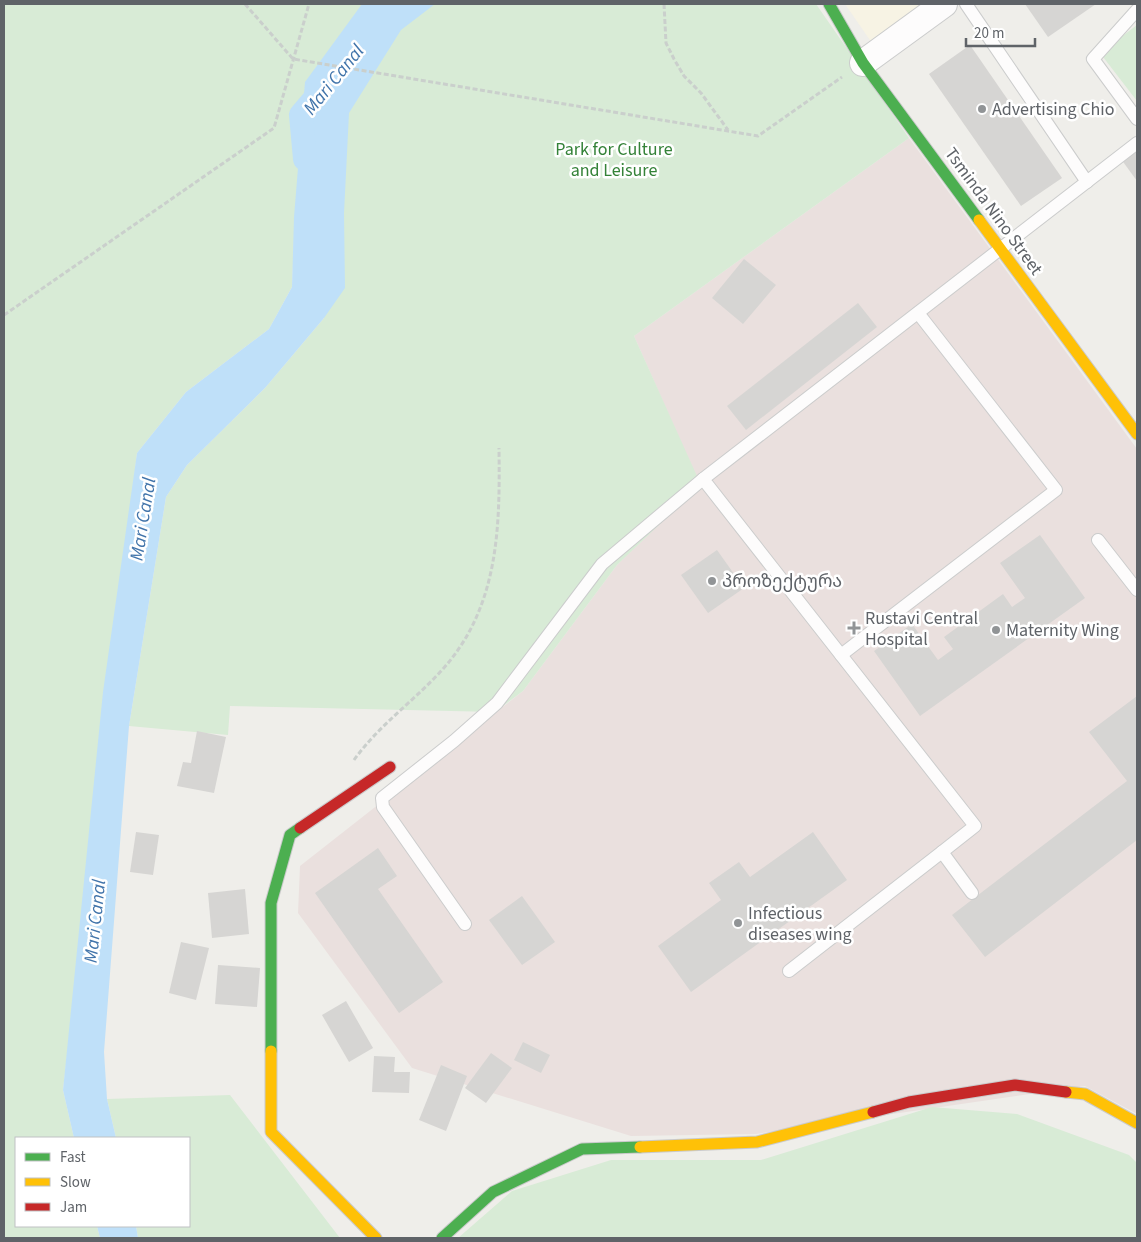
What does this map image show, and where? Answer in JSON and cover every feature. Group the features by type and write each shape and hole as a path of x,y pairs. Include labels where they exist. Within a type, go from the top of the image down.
{"street":[{"name":"Tsminda Nino Street","path":"829,4 863,63 1137,434"},
{"path":"863,63 944,4"},
{"path":"376,1238 272,1132 272,903 290,836 390,767"},
{"path":"442,1238 492,1192 582,1149 757,1142 909,1102 1015,1085 1085,1094 1137,1123"}],"lane":[{"path":"966,4 1088,182"},
{"path":"1137,10 1093,59 1137,119"},
{"path":"465,924 383,807 382,798 454,741 496,702 602,564 704,479 1137,143"},
{"path":"840,655 1056,490 918,313"},
{"path":"704,479 975,826 789,972"},
{"path":"1098,540 1137,590"},
{"path":"942,852 972,893"}],"path":[{"path":"245,4 293,59 758,136 863,63"},
{"path":"4,315 274,128 309,4"},
{"path":"664,4 666,43 674,59 684,76 702,93 728,131"},
{"path":"352,766 381,727 415,698 443,669 468,637 487,594 496,543 499,448"}],"shaded area":[{"path":"845,4 935,4 874,46"},
{"name":"Rustavi Central Hospital","path":"909,138 1137,449 1137,1114 1085,1086 756,1134 631,1136 412,1068 298,913 300,866 523,691 617,565 700,485 634,336"}],"green space":[{"name":"Park for Culture and Leisure","path":"4,4 816,4 909,138 634,336 701,485 617,565 523,691 495,712 230,706 228,735 129,726 166,497 187,465 265,388 324,318 295,217 292,287 269,329 186,392 137,453 63,1090 74,1137 15,1137 15,1227 97,1227 100,1238 4,1238"},
{"path":"1137,25 1137,101 1100,53"},
{"path":"230,1095 340,1238 138,1238 136,1227 190,1227 190,1137 116,1137 107,1099"},
{"path":"932,1107 1017,1114 1129,1155 1137,1163 1137,1238 458,1238 512,1191 611,1160 761,1160"}],"water":[{"path":"362,4 435,4 401,30 349,113 344,213 345,288 324,318 265,388 187,465 166,497 129,726 104,1052 107,1099 116,1137 74,1137 63,1090 103,692 137,453 186,392 269,329 292,287 294,217 305,82"},
{"path":"97,1227 136,1227 138,1238 100,1238"}],"building":[{"path":"1025,4 1096,4 1048,37"},
{"path":"970,45 1062,178 1021,206 929,74"},
{"path":"1137,148 1137,181 1121,159"},
{"path":"744,259 776,285 743,324 712,298"},
{"path":"858,303 877,327 746,430 727,406"},
{"name":"Maternity Wing","path":"1040,535 1085,598 920,716 874,651 912,624 938,660 953,649 944,637 1003,594 1012,607 1025,598 1000,563"},
{"name":"პროზექტურა","path":"717,550 744,588 708,613 681,575"},
{"path":"1137,696 1137,840 985,957 952,915 1127,781 1089,732"},
{"path":"197,731 226,737 214,793 177,786 183,762 191,763"},
{"path":"136,832 159,835 153,875 130,872"},
{"name":"Infectious diseases wing","path":"813,832 847,880 691,992 658,946 721,900 709,883 739,862 750,877"},
{"path":"378,848 397,876 378,889 443,982 399,1013 315,893"},
{"path":"245,889 249,934 212,938 208,893"},
{"path":"522,896 555,942 522,965 489,920"},
{"path":"181,942 209,948 196,1000 169,993"},
{"path":"218,965 260,968 257,1007 215,1004"},
{"path":"346,1001 373,1048 349,1062 322,1015"},
{"path":"523,1042 550,1055 541,1073 514,1060"},
{"path":"491,1053 512,1068 486,1103 465,1088"},
{"path":"374,1056 395,1057 394,1072 410,1072 409,1093 372,1092"},
{"path":"441,1065 467,1076 446,1131 419,1120"}],"waterway":[{"name":"Mari Canal","path":"305,159 301,115 323,89"}],"traffic: fast":[{"path":"829,4 863,63 979,220"},
{"path":"271,1051 271,903 290,835 300,828"},
{"path":"442,1238 493,1192 582,1149 640,1147"}],"traffic: slow":[{"path":"979,220 1137,434"},
{"path":"271,1051 271,1132 376,1238"},
{"path":"1066,1092 1085,1094 1137,1123"},
{"path":"640,1147 757,1142 873,1112"}],"traffic: jam":[{"path":"300,828 390,767"},
{"path":"873,1112 909,1102 1015,1085 1066,1092"}],"place":[{"name":"Advertising Chio","path":"982,109"},
{"name":"პროზექტურა","path":"712,581"},
{"name":"Rustavi Central Hospital","path":"854,628"},
{"name":"Maternity Wing","path":"996,630"},
{"name":"Infectious diseases wing","path":"738,923"}]}
